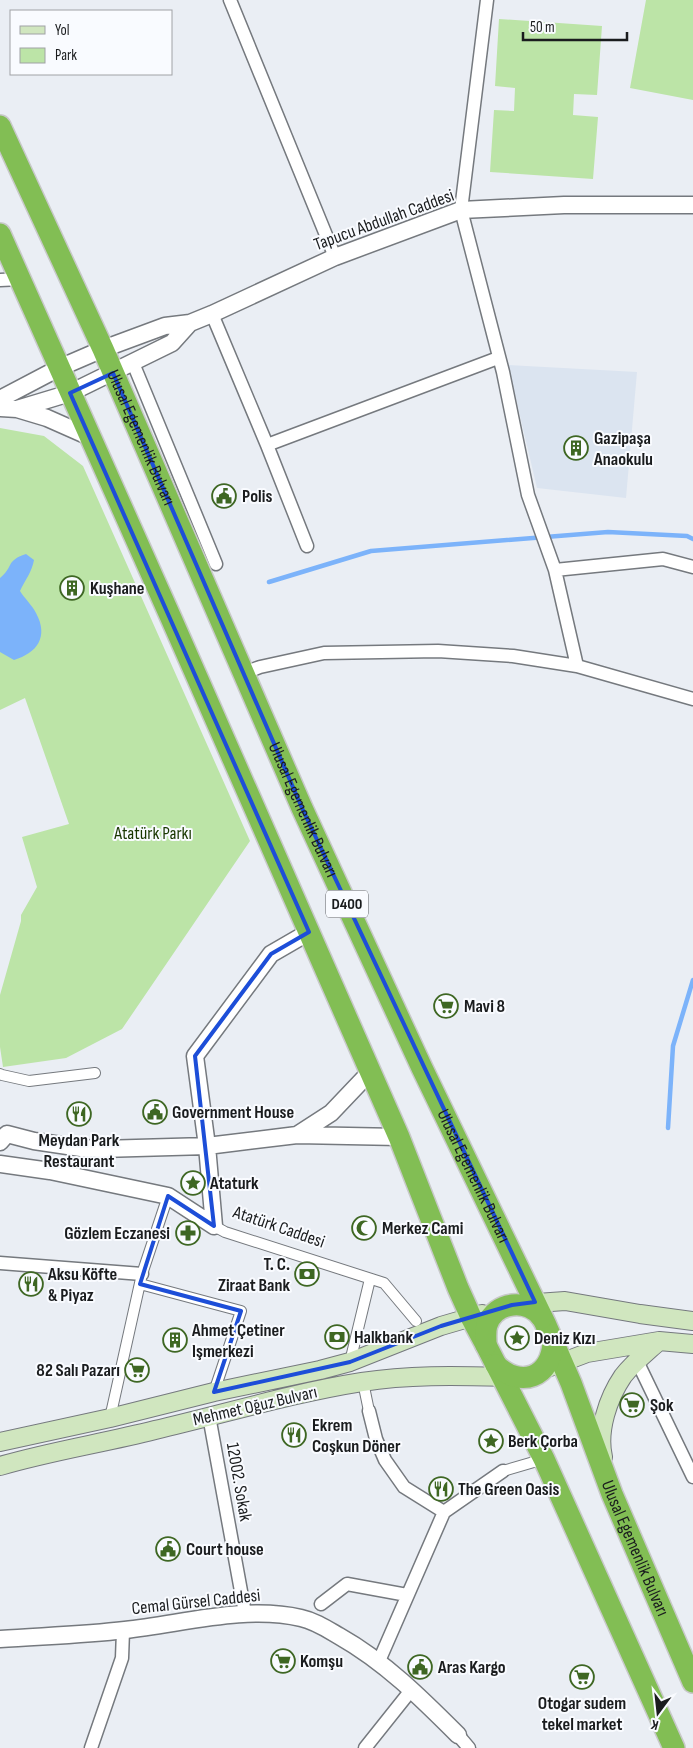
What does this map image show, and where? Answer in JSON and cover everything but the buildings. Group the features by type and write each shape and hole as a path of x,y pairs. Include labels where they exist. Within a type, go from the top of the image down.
{"highway":[{"name":"Ulusal Egemenlik Bulvarı","path":"0,126 103,349 302,808 422,1068 545,1323 553,1343 552,1366 571,1383 612,1494 693,1682"},
{"name":"D400","path":"0,234 10,279 59,368 90,437 399,1137 458,1288 486,1345 504,1373 674,1748"},
{"path":"486,1345 485,1334 488,1324 493,1315 507,1306 522,1305 532,1308 540,1314 545,1323"},
{"path":"504,1373 529,1377 552,1366"}],"main road":[{"name":"Mehmet Oğuz Bulvarı","path":"0,1442 350,1362 441,1326 507,1306 535,1302 565,1301 693,1321"},
{"path":"612,1494 600,1436 614,1394 623,1376 659,1341"},
{"path":"552,1366 587,1353 659,1341 693,1344"},
{"name":"Mehmet Oğuz Bulvarı","path":"0,1466 209,1416 363,1382 422,1376 504,1373"}],"street":[{"path":"230,0 335,257"},
{"path":"487,0 461,210 498,358 531,503 555,570 578,666"},
{"name":"Tapucu Abdullah Caddesi","path":"0,399 59,368 103,349 165,326 190,323 335,257 461,210 564,205 693,205"},
{"path":"212,314 307,546"},
{"name":"Tapucu Abdullah Caddesi","path":"18,409 70,393 133,363 172,343 190,323"},
{"path":"267,445 498,358"},
{"path":"133,363 216,564"},
{"path":"0,408 18,409 47,418 90,437"},
{"path":"555,570 663,559 693,567"},
{"path":"244,673 260,667 324,653 438,651 513,656 578,666 693,699"},
{"path":"214,1226 207,1146 195,1056 271,954 309,932"},
{"path":"297,1135 331,1112 370,1072"},
{"path":"0,1074 29,1081 95,1073"},
{"path":"2,1135 81,1148 207,1146 297,1135 399,1137"},
{"name":"Atatürk Caddesi","path":"0,1164 50,1171 168,1196 225,1232 384,1283 416,1321"},
{"path":"110,1418 141,1279 168,1196"},
{"path":"0,1263 141,1279 241,1311 214,1392"},
{"path":"350,1362 370,1279"},
{"path":"637,1361 693,1477"},
{"path":"363,1382 376,1439 385,1460 404,1487 444,1512"},
{"name":"12002. Sokak","path":"209,1416 245,1613"},
{"path":"378,1661 444,1512 503,1471 544,1459"},
{"path":"321,1604 347,1584 407,1595"},
{"name":"Cemal Gürsel Caddesi","path":"0,1639 123,1631 245,1613 302,1618 322,1626 378,1661 412,1689 470,1748"},
{"path":"91,1748 122,1658 123,1631"},
{"path":"365,1748 412,1689"}],"highlighted area":[{"path":"113,373 302,808 535,1302 512,1305 441,1326 350,1362 214,1392 241,1311 140,1284 168,1196 214,1226 195,1056 271,954 309,932 70,393"}],"shaded area":[{"path":"508,365 637,372 626,498 537,488"}],"green space":[{"path":"646,0 693,0 693,100 630,88"},
{"path":"499,19 602,26 597,95 574,94 573,115 598,117 593,179 490,172 494,110 514,111 515,88 495,86"},
{"name":"Atatürk Parkı","path":"0,428 44,436 83,466 250,841 122,1029 66,1058 3,1067 0,1047 0,995 21,921 21,915 37,887 22,837 69,824 25,698 0,710"}],"water":[{"path":"26,554 34,560 20,591 36,613 40,622 41,637 29,653 14,660 0,652 0,578 15,559"}],"waterway":[{"path":"269,582 371,551 608,532 687,536 693,539"},
{"path":"668,1128 673,1046 693,980"}],"place":[{"name":"Gazipaşa Anaokulu","path":"576,448"},
{"name":"Polis","path":"224,496"},
{"name":"Kuşhane","path":"72,588"},
{"name":"Mavi 8","path":"446,1006"},
{"name":"Government House","path":"155,1112"},
{"name":"Meydan Park Restaurant","path":"79,1114"},
{"name":"Ataturk","path":"193,1183"},
{"name":"Merkez Cami","path":"364,1228"},
{"name":"Gözlem Eczanesi","path":"188,1233"},
{"name":"T. C. Ziraat Bank","path":"307,1274"},
{"name":"Aksu Köfte & Piyaz","path":"31,1284"},
{"name":"Halkbank","path":"337,1337"},
{"name":"Deniz Kızı","path":"517,1338"},
{"name":"Ahmet Çetiner Işmerkezi","path":"175,1340"},
{"name":"82 Salı Pazarı","path":"137,1370"},
{"name":"Şok","path":"632,1405"},
{"name":"Ekrem Coşkun Döner","path":"294,1435"},
{"name":"Berk Çorba","path":"491,1441"},
{"name":"The Green Oasis","path":"441,1489"},
{"name":"Court house","path":"168,1549"},
{"name":"Komşu","path":"283,1661"},
{"name":"Aras Kargo","path":"420,1667"},
{"name":"Otogar sudem tekel market","path":"582,1677"}]}
